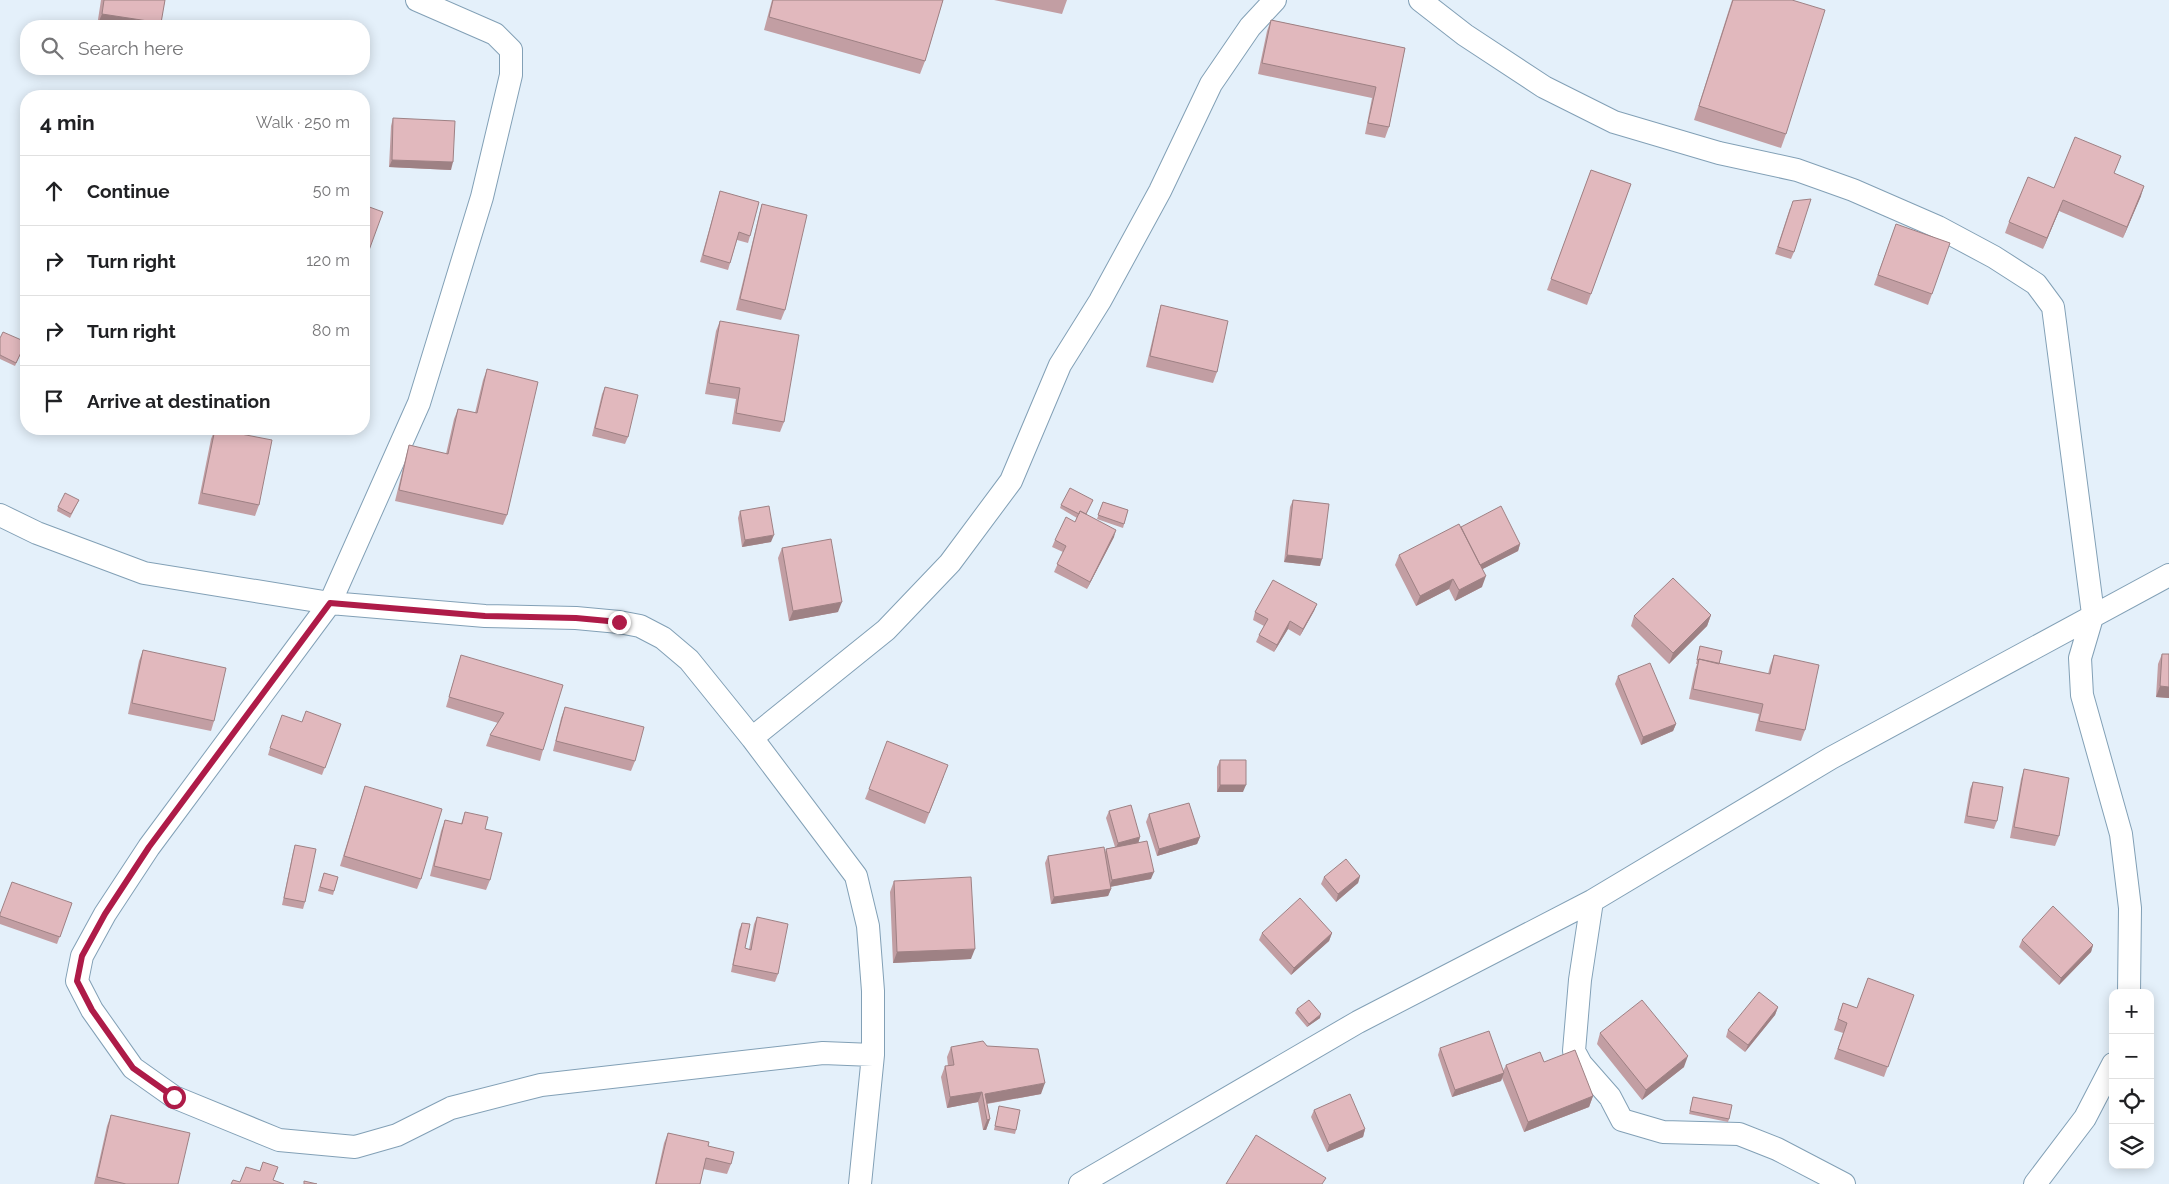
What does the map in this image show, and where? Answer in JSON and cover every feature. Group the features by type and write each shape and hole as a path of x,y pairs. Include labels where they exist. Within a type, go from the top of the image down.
{"street":[{"path":"417,0 495,34 510,50 510,75 482,197 419,403 330,603 149,847 105,914 82,956 77,981 92,1010 133,1068 174,1097 279,1140 355,1147 397,1135 450,1108 541,1085 823,1053 873,1055"},
{"path":"752,738 886,630 950,563 1011,481 1060,365 1100,301 1160,191 1211,84 1250,27 1275,0"},
{"path":"1420,0 1465,35 1544,88 1614,122 1719,153 1796,170 1853,190 1938,227 1994,256 2036,284 2053,307 2094,614 2080,658 2082,695 2121,834 2130,908 2129,989"},
{"path":"0,515 36,533 144,573 330,603 485,616 576,618 640,626 663,638 689,660 752,738 856,876 868,926 873,991 873,1055 860,1184"},
{"path":"1090,1182 1358,1022 1592,901 1831,758 2169,574"},
{"path":"1592,901 1580,980 1574,1051 1581,1064 1610,1097 1622,1120 1663,1132 1739,1134 1777,1149 1844,1184"},
{"path":"2035,1184 2086,1118 2109,1072"}],"building":[{"path":"104,0 165,0 162,20 141,20 102,14"},
{"path":"773,0 943,0 925,61 769,17"},
{"path":"1733,0 1792,0 1825,10 1786,134 1699,106"},
{"path":"1271,20 1405,48 1389,127 1368,123 1376,87 1262,63"},
{"path":"393,118 455,121 453,162 392,160"},
{"path":"2075,137 2121,156 2114,173 2144,186 2127,227 2063,200 2047,238 2009,222 2028,177 2054,188"},
{"path":"1591,170 1631,184 1591,294 1551,279"},
{"path":"720,191 759,202 750,236 739,232 730,263 703,255"},
{"path":"1811,199 1794,252 1778,247 1793,201"},
{"path":"762,204 807,215 785,310 740,299"},
{"path":"370,207 383,212 370,248"},
{"path":"1896,224 1950,243 1932,294 1878,275"},
{"path":"1161,305 1228,321 1217,372 1150,356"},
{"path":"720,321 799,335 784,422 736,413 740,388 709,383"},
{"path":"3,332 20,339 20,355 16,363 0,355 0,338"},
{"path":"487,369 538,382 507,515 399,490 409,445 448,454 458,409 477,413"},
{"path":"605,387 638,395 628,437 595,428"},
{"path":"214,435 246,435 272,440 259,505 202,493"},
{"path":"1070,488 1093,500 1086,514 1080,511 1079,514 1061,505"},
{"path":"65,493 79,500 71,514 58,507"},
{"path":"1293,500 1329,504 1322,559 1287,555"},
{"path":"1103,502 1128,510 1124,524 1098,515"},
{"path":"769,506 774,535 745,540 740,511"},
{"path":"1501,506 1520,544 1480,565 1461,527"},
{"path":"1080,511 1116,530 1090,582 1057,564 1066,546 1055,540 1066,517 1075,522"},
{"path":"1459,524 1486,576 1459,590 1453,579 1420,596 1399,555"},
{"path":"831,539 842,602 793,611 782,548"},
{"path":"1673,578 1711,615 1673,653 1634,616"},
{"path":"1273,580 1317,604 1303,629 1290,621 1277,645 1259,635 1268,619 1255,612"},
{"path":"1700,646 1722,651 1719,664 1697,660"},
{"path":"143,650 226,668 214,721 132,703"},
{"path":"2162,654 2169,654 2169,687 2160,686"},
{"path":"461,655 563,685 543,750 490,735 504,713 449,697"},
{"path":"1774,655 1819,665 1805,730 1759,721 1763,704 1693,689 1699,659 1770,674"},
{"path":"1650,663 1676,724 1643,737 1618,676"},
{"path":"565,707 644,727 635,761 556,741"},
{"path":"306,711 341,724 325,768 270,748 282,715 302,722"},
{"path":"887,741 948,765 929,813 869,789"},
{"path":"1220,760 1246,760 1246,785 1220,785"},
{"path":"2024,769 2069,778 2059,836 2014,827"},
{"path":"1973,782 2003,787 1997,821 1967,816"},
{"path":"365,786 442,809 421,879 344,856"},
{"path":"1189,803 1200,837 1159,849 1149,814"},
{"path":"1131,805 1140,837 1118,843 1109,811"},
{"path":"465,812 488,817 485,829 502,833 490,880 434,866 445,820 462,824"},
{"path":"1147,841 1154,872 1112,880 1106,849"},
{"path":"295,845 316,849 305,902 284,898"},
{"path":"1104,847 1111,889 1054,897 1048,856"},
{"path":"1346,859 1360,876 1338,894 1324,877"},
{"path":"324,873 338,877 334,891 320,887"},
{"path":"971,877 975,949 897,952 894,881"},
{"path":"12,882 72,903 60,937 0,916"},
{"path":"1300,898 1332,933 1294,968 1262,933"},
{"path":"2053,906 2093,945 2061,978 2022,940"},
{"path":"757,917 788,924 778,974 733,965 742,923 750,924 745,948 751,950"},
{"path":"1868,978 1914,995 1888,1067 1838,1049 1847,1023 1838,1019 1843,1003 1857,1008"},
{"path":"1759,992 1778,1007 1748,1045 1728,1030"},
{"path":"1309,1000 1321,1014 1309,1024 1297,1009"},
{"path":"1642,1000 1688,1056 1646,1090 1600,1033"},
{"path":"1489,1031 1504,1073 1455,1090 1440,1048"},
{"path":"983,1041 987,1046 1038,1049 1045,1083 985,1094 990,1119 987,1120 982,1092 950,1097 945,1066 954,1065 951,1047"},
{"path":"1575,1050 1593,1096 1528,1122 1506,1065 1540,1052 1544,1062"},
{"path":"1350,1094 1365,1129 1329,1145 1314,1110"},
{"path":"1693,1097 1732,1105 1729,1119 1690,1111"},
{"path":"999,1106 1020,1110 1016,1130 995,1126"},
{"path":"111,1115 190,1133 178,1184 126,1184 97,1177"},
{"path":"668,1133 709,1142 708,1146 734,1152 731,1164 706,1158 700,1184 656,1184"},
{"path":"1256,1135 1326,1178 1322,1184 1226,1184"},
{"path":"263,1162 278,1167 273,1180 284,1184 231,1184 233,1180 240,1182 246,1167 260,1171"},
{"path":"304,1181 317,1184 304,1184"}],"route":[{"path":"174,1097 133,1068 92,1010 77,981 82,956 105,914 149,847 330,603 485,616 576,618 619,622"}]}
